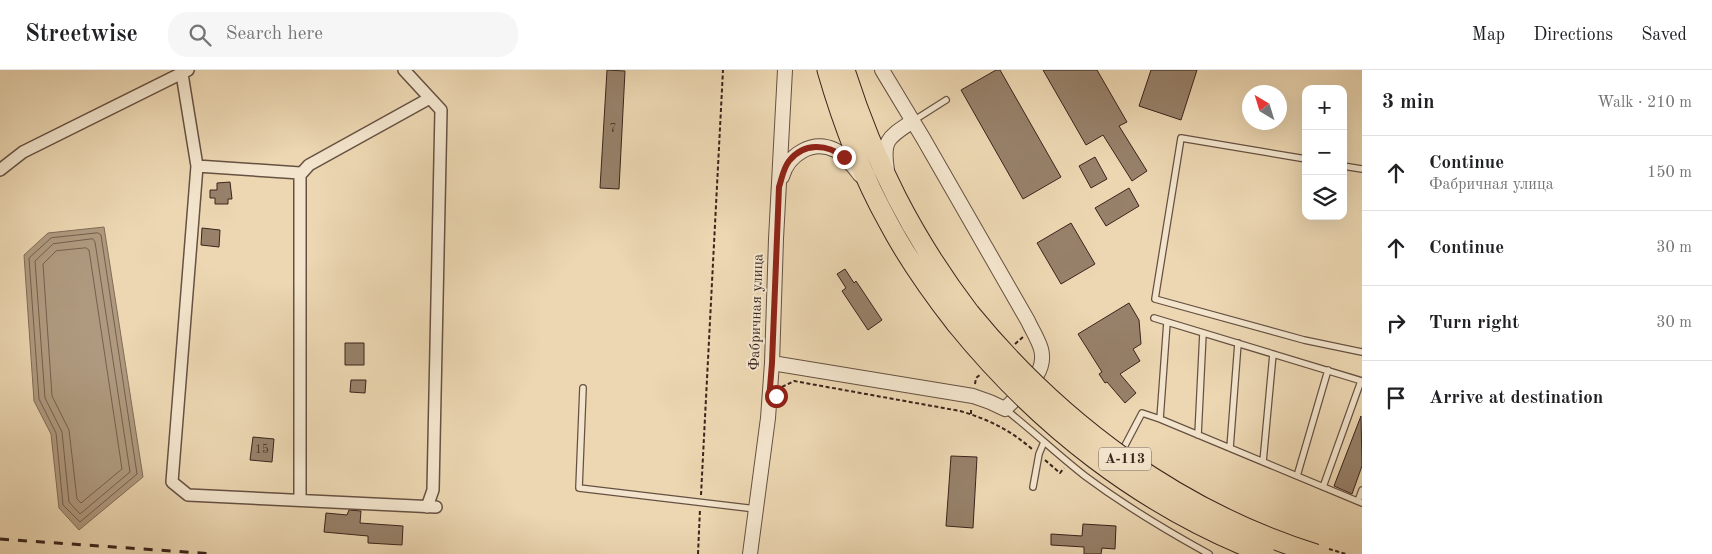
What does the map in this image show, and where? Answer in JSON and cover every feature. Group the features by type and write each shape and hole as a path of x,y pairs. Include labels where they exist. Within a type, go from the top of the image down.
{"highway":[{"name":"А-113","path":"827,70 852,142 888,223 937,298 995,344 1046,396 1075,421 1132,464 1229,520 1322,551"},
{"name":"А-113","path":"845,70 868,136 891,189 932,259 982,355 1014,389 1063,434 1122,479 1186,518 1221,536 1264,554"}],"street":[{"path":"0,170 23,152 185,72 197,166 172,482 188,495 432,507 441,110 404,70"},
{"name":"Фабричная улица","path":"750,554 772,363 785,70"},
{"path":"772,363 973,396 1005,409 1039,372 1042,366 1041,350 1028,321 882,70"},
{"path":"300,500 300,175 309,166 430,98"},
{"path":"891,189 886,168 885,147 892,136 913,121"},
{"path":"779,187 784,169 789,161 806,148 816,147 826,147 835,150 850,163 871,187"},
{"path":"197,166 300,173 300,175"}],"lane":[{"path":"913,121 946,100"},
{"path":"1302,158 1181,138 1155,299 1304,340 1362,352"},
{"path":"1347,167 1362,169"},
{"path":"1154,318 1362,381 1323,487"},
{"path":"1160,419 1168,322"},
{"path":"1198,435 1203,333"},
{"path":"1230,448 1238,344"},
{"path":"1263,462 1273,354"},
{"path":"1296,476 1328,370"},
{"path":"583,388 578,488 756,508"},
{"path":"1005,409 1068,462 1104,481 1168,531 1210,554"},
{"path":"1118,460 1142,413 1360,502 1362,490"},
{"path":"1034,487 1039,454 1044,442"},
{"path":"1104,481 1113,468"}],"path":[{"path":"698,554 722,70"},
{"path":"769,400 775,401 783,385 794,380 960,411 982,417 997,424 1019,438 1060,472 1068,462"},
{"path":"1322,551 1346,554"}],"water":[{"path":"104,227 143,477 79,530 59,508 51,434 34,401 24,255 48,233"}],"building":[{"path":"607,70 625,71 619,189 600,188"},
{"path":"996,70 1000,70 1061,177 1023,199 961,90"},
{"path":"1043,70 1097,70 1127,122 1119,126 1147,171 1132,181 1103,135 1086,145"},
{"path":"1151,70 1197,70 1181,120 1139,106"},
{"path":"1095,157 1107,179 1091,188 1079,166"},
{"path":"230,182 232,199 228,199 228,204 215,204 215,198 210,198 210,190 217,190 217,183"},
{"path":"1129,188 1139,206 1106,226 1095,208"},
{"path":"1071,223 1095,264 1061,284 1037,243"},
{"path":"202,228 220,230 219,247 201,245"},
{"path":"845,269 854,283 856,281 882,320 868,330 842,291 846,288 837,274"},
{"path":"1129,303 1139,320 1141,344 1133,349 1140,361 1120,374 1136,393 1125,403 1107,382 1105,383 1099,374 1102,372 1078,334"},
{"path":"345,343 364,343 364,365 345,365"},
{"path":"351,380 366,380 365,393 350,392"},
{"path":"1361,416 1362,466 1352,494 1334,486"},
{"path":"253,437 274,439 272,462 250,460"},
{"path":"951,456 977,457 973,528 946,526"},
{"path":"349,510 361,511 360,523 403,526 402,545 368,543 368,536 324,532 326,513 347,515"},
{"path":"1083,524 1116,526 1115,549 1102,548 1101,554 1084,554 1084,547 1051,545 1051,534 1082,536"}],"railway":[{"path":"0,539 214,554"}],"route":[{"path":"776,396 775,401 769,400 779,187 784,169 789,161 806,148 826,147 835,150 844,157"}]}
